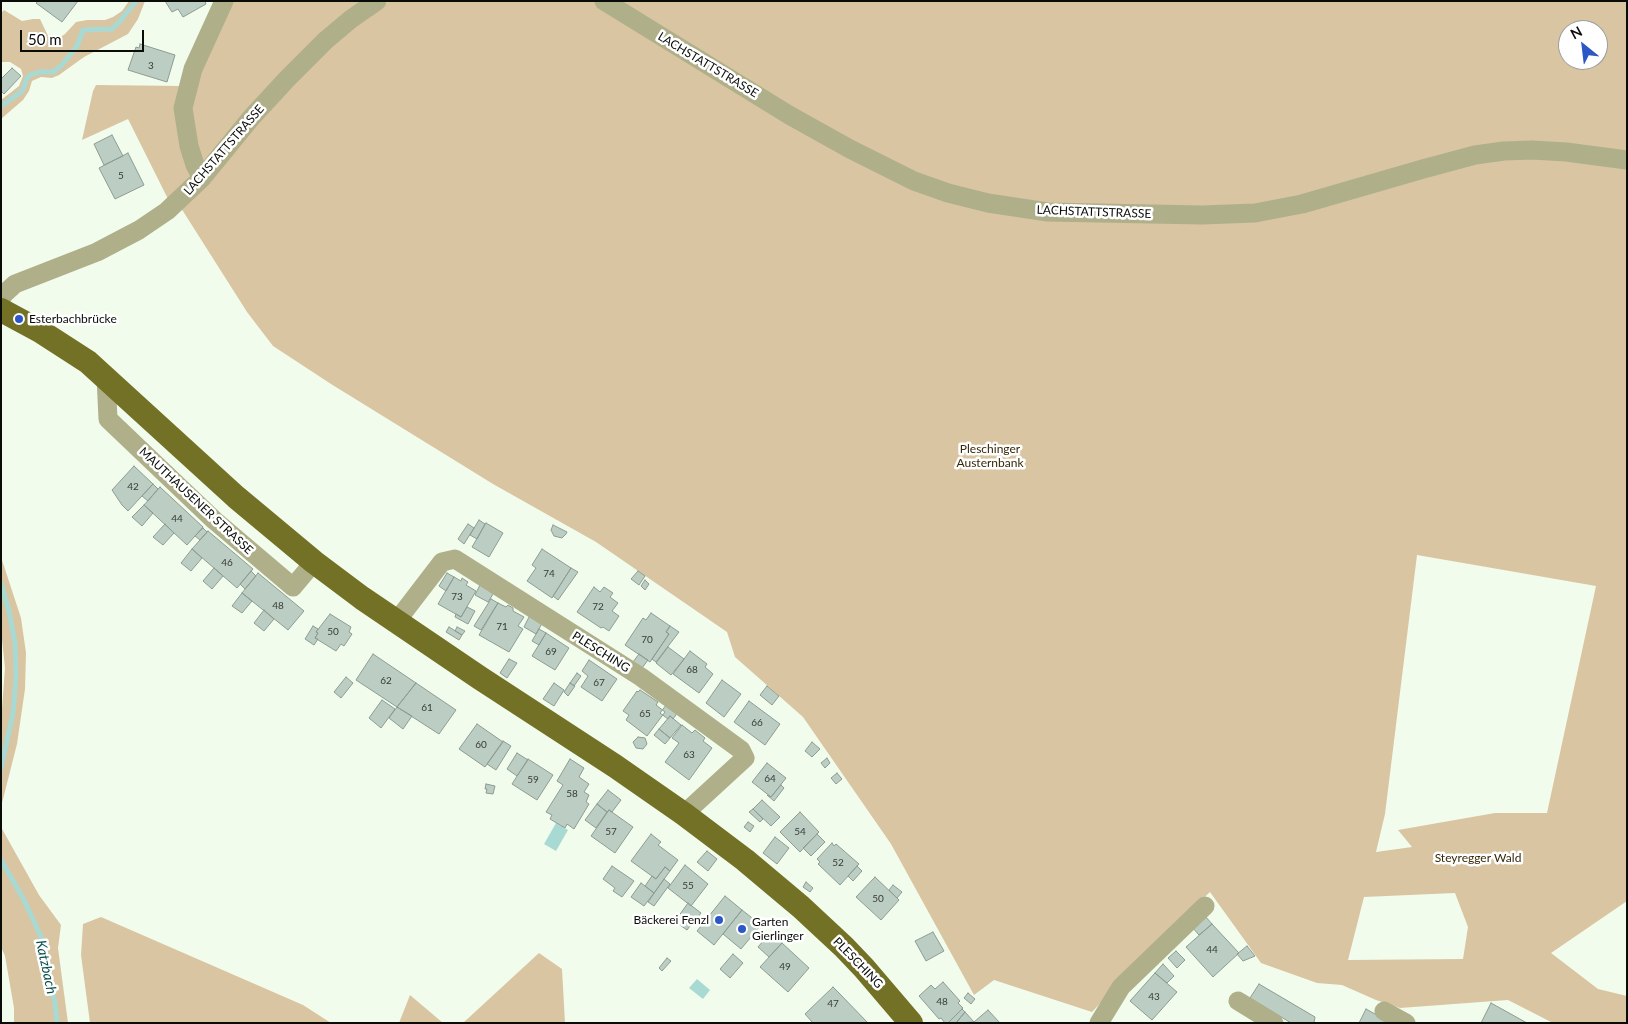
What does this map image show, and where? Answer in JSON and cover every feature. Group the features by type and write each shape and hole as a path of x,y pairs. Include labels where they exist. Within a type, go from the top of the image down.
{"main road":[{"path":"1,310 63,345 106,377 236,497 314,562"},
{"name":"PLESCHING","path":"314,562 396,622 617,767 745,860 801,907 864,968 911,1023"}],"street":[{"path":"202,178 195,165 189,146 183,108 194,69 224,1"},
{"name":"LACHSTATTSTRASSE","path":"1,299 15,284 97,252 139,230 167,211 202,178 251,118 326,40 377,1"},
{"name":"LACHSTATTSTRASSE","path":"604,1 789,115 857,153 914,181 948,193 988,203 1048,212 1202,215 1255,212 1302,204 1475,155 1532,150 1566,152 1627,160"},
{"name":"MAUTHAUSENER STRASSE","path":"106,377 108,419 214,520 293,587 314,562"},
{"name":"PLESCHING","path":"396,622 442,562 455,559 640,677 741,750 745,758 684,814"},
{"path":"1099,1023 1121,987 1205,906"},
{"path":"1238,1001 1274,1023"},
{"path":"1384,1011 1406,1023"}],"green space":[{"path":"129,1 145,1 138,19 128,34 84,57 59,75 52,78 41,77 32,81 29,91 23,100 1,119 1,100 19,86 23,76 21,69 10,62 1,62 1,13 4,10 22,21 40,19 49,38 56,40 65,34 76,22 105,20 113,17 122,11"},
{"path":"228,1 365,1 202,167 186,116 211,38"},
{"path":"389,1 595,1 900,181 1187,223 1467,163 1521,156 1627,165 1627,901 1551,953 1598,989 1627,996 1627,1023 1553,1023 1508,1000 1400,1008 1342,985 1317,983 1261,963 1210,892 1160,939 1092,1012 994,980 974,995 891,844 803,717 735,657 727,632 596,542 493,484 273,346 247,312 181,208 328,46","holes":["1417,555 1596,586 1547,813 1495,813 1398,830 1412,847 1376,852 1385,814","1455,893 1468,927 1463,959 1348,960 1364,897"]},
{"path":"615,1 1627,1 1627,154 1535,145 1385,174 1249,208 1059,206 983,196 936,181 889,161 841,137"},
{"path":"96,85 183,86 191,173 190,180 168,199 128,119 82,140"},
{"path":"1,557 21,618 26,653 25,689 17,744 1,807 1,722 5,668 1,630"},
{"path":"1,827 39,895 61,925 58,948 68,1023 14,1023 14,1008 5,956 1,947"},
{"path":"101,917 303,1005 331,1023 90,1023 81,955 83,924"},
{"path":"539,953 562,969 565,1023 463,1023"},
{"path":"410,995 443,1023 399,1023"}],"water":[{"path":"556,823 568,830 556,851 544,844"},
{"path":"697,979 710,990 703,999 689,988"}],"building":[{"path":"38,1 78,1 62,22 36,3"},
{"path":"165,1 205,1 206,4 183,17 178,9 172,12"},
{"path":"140,44 175,55 167,82 128,70 136,47 139,48"},
{"path":"12,68 21,76 4,94 1,91 1,79"},
{"path":"112,135 123,156 104,165 94,144"},
{"path":"128,153 144,185 115,199 99,168"},
{"path":"134,466 153,484 128,511 112,490"},
{"path":"153,484 158,489 148,501 142,496"},
{"path":"160,487 203,527 187,545 144,505"},
{"path":"144,505 153,513 142,526 132,517"},
{"path":"479,520 485,524 477,539 470,535"},
{"path":"486,523 503,533 489,557 472,547"},
{"path":"165,524 174,533 163,545 153,537"},
{"path":"468,524 474,528 464,544 458,539"},
{"path":"553,525 567,532 562,538 554,536 551,530"},
{"path":"203,528 207,532 200,540 195,536"},
{"path":"208,531 253,569 237,588 192,549"},
{"path":"192,549 202,558 191,571 181,563"},
{"path":"542,549 571,568 552,598 527,581 536,568 532,565"},
{"path":"214,568 223,576 212,589 203,581"},
{"path":"571,568 578,572 558,600 553,596"},
{"path":"251,571 256,576 245,589 240,584"},
{"path":"638,571 645,576 639,585 631,579"},
{"path":"258,573 304,611 288,630 242,593"},
{"path":"447,573 454,577 446,591 439,586"},
{"path":"454,577 461,581 462,578 468,582 466,585 476,591 461,617 438,604"},
{"path":"645,580 649,584 645,590 641,586"},
{"path":"481,583 495,591 488,602 475,595"},
{"path":"594,587 600,592 604,587 613,593 610,597 618,603 612,611 619,616 609,631 603,627 601,628 577,612"},
{"path":"242,593 252,601 242,613 232,606"},
{"path":"491,599 498,603 481,630 474,626"},
{"path":"498,603 506,607 508,605 513,608 513,611 524,617 518,626 523,629 509,652 479,635"},
{"path":"467,607 475,611 468,624 455,617 456,614 461,617"},
{"path":"264,610 274,619 264,631 254,623"},
{"path":"531,613 544,620 536,634 524,627"},
{"path":"651,613 670,626 666,632 669,634 650,662 625,645 643,618 646,620"},
{"path":"330,614 351,627 349,632 352,634 344,646 341,644 336,651 315,638 318,633 316,632"},
{"path":"313,626 318,629 315,638 318,639 314,645 305,639"},
{"path":"670,626 679,632 656,662 652,659 669,634 666,632"},
{"path":"449,627 462,635 459,640 446,632"},
{"path":"457,627 465,631 462,635 455,631"},
{"path":"539,629 546,633 539,645 532,641"},
{"path":"546,633 569,648 555,670 532,656"},
{"path":"668,647 684,659 671,675 656,663"},
{"path":"690,651 707,664 705,667 713,674 699,693 673,674"},
{"path":"373,654 416,683 397,707 356,680"},
{"path":"639,654 648,660 642,668 633,662"},
{"path":"509,659 517,663 507,678 500,673"},
{"path":"589,660 617,679 602,701 581,687 588,676 582,671"},
{"path":"577,673 581,676 574,686 570,683"},
{"path":"346,677 353,683 341,698 334,692"},
{"path":"722,680 741,694 724,717 706,703"},
{"path":"416,683 456,710 439,734 397,707"},
{"path":"554,683 564,690 554,706 543,699"},
{"path":"570,683 575,686 568,696 564,692"},
{"path":"767,686 779,696 772,705 760,695"},
{"path":"640,690 658,702 656,705 665,712 647,736 626,720 629,715 623,711 637,691"},
{"path":"382,700 395,709 381,728 369,718"},
{"path":"749,701 780,724 765,745 734,722"},
{"path":"667,704 678,712 673,719 670,716 668,719 660,713"},
{"path":"397,707 412,716 403,729 389,718"},
{"path":"670,716 681,725 670,738 659,729"},
{"path":"477,724 503,742 485,767 459,749"},
{"path":"682,725 692,733 695,730 705,738 703,741 712,748 689,780 665,762 679,743 672,738"},
{"path":"659,729 670,738 665,744 654,735"},
{"path":"638,737 645,738 647,744 643,749 636,748 633,742"},
{"path":"503,741 511,746 496,770 487,764"},
{"path":"812,742 820,749 812,757 805,751"},
{"path":"517,753 528,760 517,776 507,769"},
{"path":"827,758 830,763 825,768 821,763"},
{"path":"528,759 553,775 537,800 512,784"},
{"path":"570,759 584,768 579,777 589,784 584,792 589,795 586,802 589,804 574,829 567,824 565,828 550,819 552,815 546,812 563,785 557,781"},
{"path":"767,763 786,778 771,797 752,782"},
{"path":"837,773 842,779 836,784 831,778"},
{"path":"486,784 495,786 493,794 486,793"},
{"path":"781,785 784,788 774,801 767,795 771,797"},
{"path":"608,790 621,800 612,812 609,810 607,812 597,804"},
{"path":"762,800 780,817 771,826 753,809"},
{"path":"597,804 607,812 596,828 585,820"},
{"path":"753,809 763,819 760,822 749,812"},
{"path":"609,810 633,827 615,853 591,836"},
{"path":"800,812 819,832 800,852 780,832"},
{"path":"748,822 754,826 750,832 744,827"},
{"path":"651,834 661,842 658,845 678,860 670,871 665,867 656,879 631,861"},
{"path":"817,834 825,842 811,856 803,848"},
{"path":"775,837 789,848 777,864 763,853"},
{"path":"832,843 834,846 836,844 859,864 840,885 818,864 820,862 817,859"},
{"path":"707,851 717,859 708,871 697,862"},
{"path":"685,865 708,884 691,906 668,888"},
{"path":"612,866 634,881 622,897 613,891 615,888 603,879"},
{"path":"857,866 862,871 853,881 848,876"},
{"path":"665,867 670,871 654,893 645,886 652,876 656,879"},
{"path":"875,877 899,900 881,920 856,897"},
{"path":"664,879 670,884 654,906 648,902"},
{"path":"806,882 813,888 810,892 803,887"},
{"path":"641,883 654,893 644,906 631,897"},
{"path":"893,885 902,892 897,898 889,890"},
{"name":"Bäckerei Fenzl","path":"725,896 742,910 714,945 697,931"},
{"path":"688,903 701,913 691,926 678,917"},
{"name":"Garten Gierlinger","path":"742,910 761,925 741,949 723,934"},
{"path":"1205,916 1212,924 1199,935 1192,927"},
{"path":"680,918 690,926 687,930 677,923"},
{"path":"1212,924 1239,953 1213,977 1186,947"},
{"path":"933,932 944,951 926,961 915,941"},
{"path":"770,933 782,943 769,957 758,947"},
{"path":"782,943 809,968 788,992 760,967"},
{"path":"1247,946 1255,956 1243,961 1237,954"},
{"path":"1176,951 1185,960 1177,968 1168,958"},
{"path":"733,954 743,963 730,978 720,969"},
{"path":"667,958 671,961 662,971 659,968"},
{"path":"1163,964 1174,976 1167,983 1155,973"},
{"path":"1155,973 1177,992 1152,1020 1130,1001"},
{"path":"943,982 960,1001 958,1003 963,1008 948,1023 945,1023 941,1018 939,1019 919,996 931,985 935,989"},
{"path":"1259,984 1315,1017 1314,1023 1291,1023 1250,998"},
{"path":"833,987 868,1023 813,1023 805,1014"},
{"path":"968,993 975,999 971,1004 964,998"},
{"path":"1491,1003 1527,1023 1481,1023"},
{"path":"962,1009 965,1012 956,1023 948,1023"},
{"path":"1366,1009 1391,1023 1359,1023"},
{"path":"988,1010 1000,1023 973,1023 974,1022"},
{"path":"965,1012 974,1022 956,1023"}],"waterway":[{"path":"1,106 21,92 30,75 39,72 53,72 61,66 77,46 83,30 112,29 136,1"},
{"path":"1,584 9,611 15,643 16,677 13,713 1,768"},
{"name":"Katzbach","path":"1,860 24,900 42,939 57,1023"}],"place":[{"name":"Esterbachbrücke","path":"19,319"},
{"name":"Bäckerei Fenzl","path":"719,920"},
{"name":"Garten Gierlinger","path":"742,929"}],"park label":[{"name":"Pleschinger Austernbank","path":"990,456"},
{"name":"Steyregger Wald","path":"1478,858"}]}
